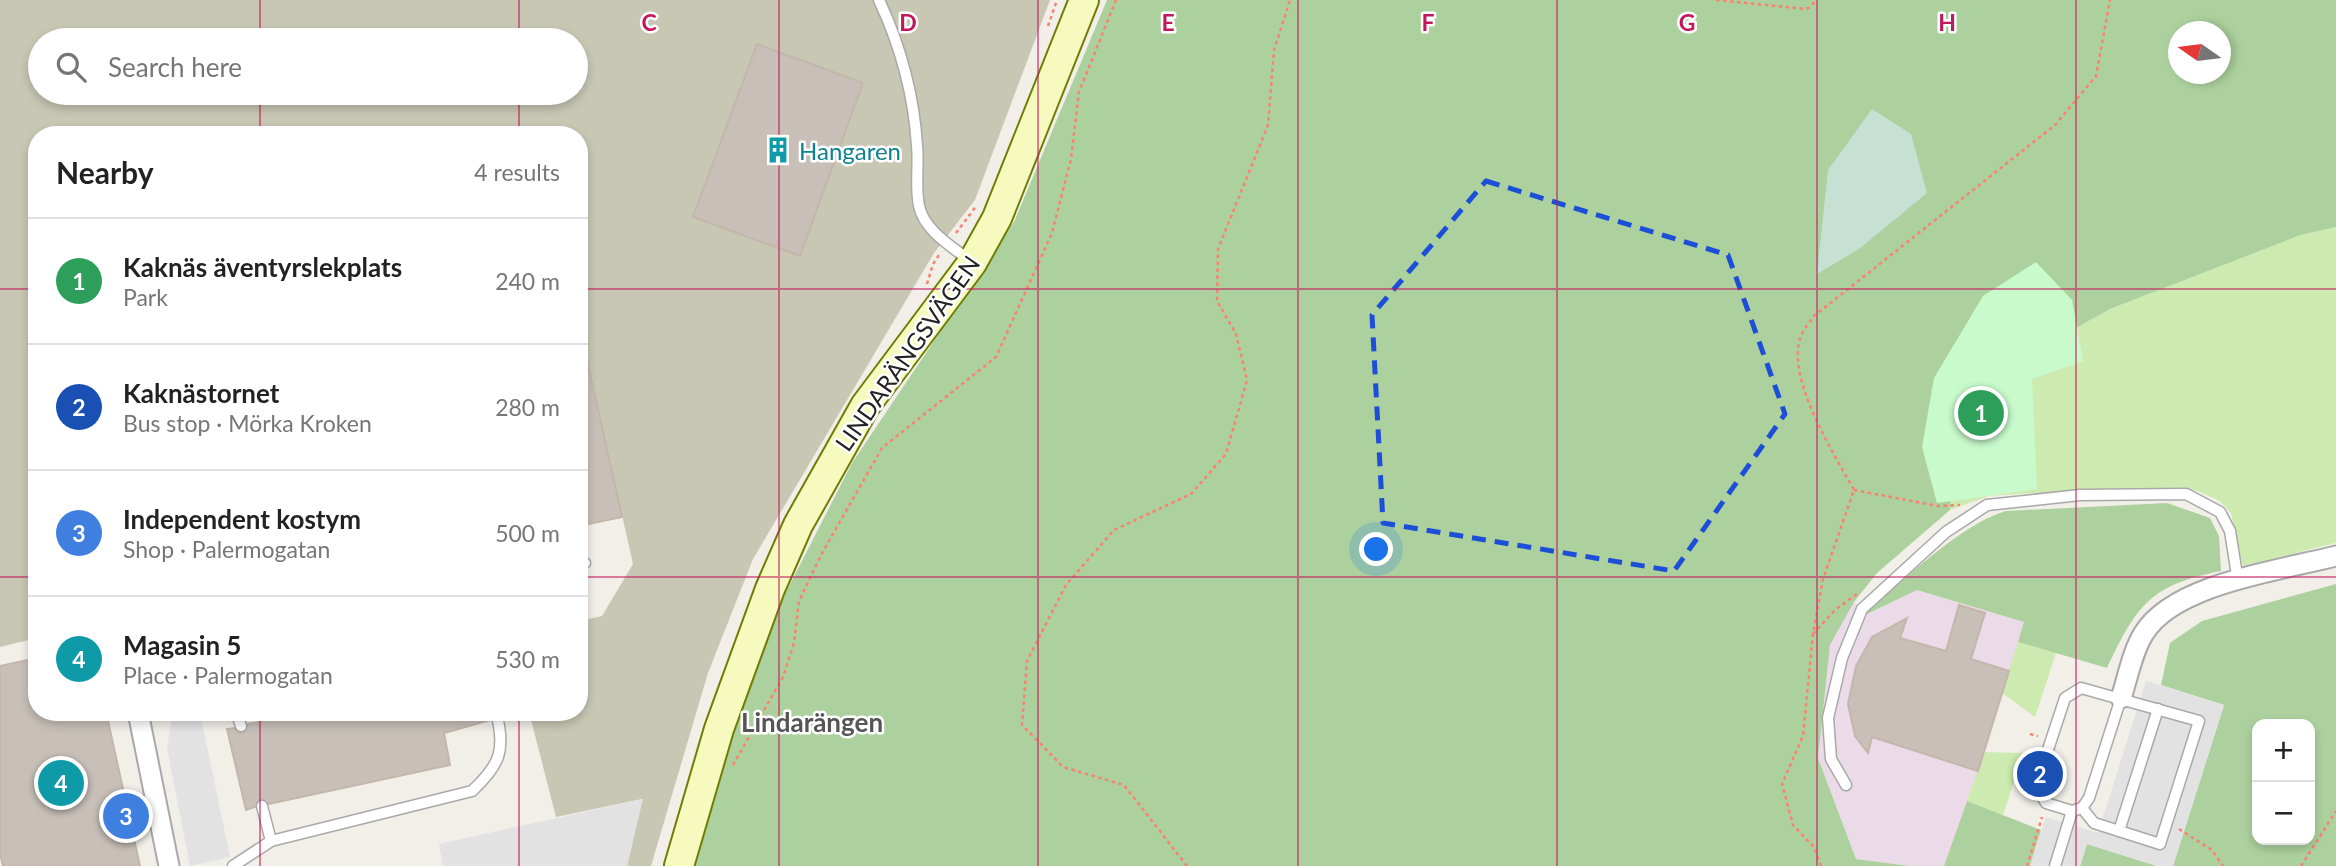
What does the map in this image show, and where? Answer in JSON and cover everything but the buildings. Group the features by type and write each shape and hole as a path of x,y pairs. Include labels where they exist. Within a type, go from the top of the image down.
{"street":[{"name":"LINDARÄNGSVÄGEN","path":"679,866 719,729 770,589 798,525 865,406 972,263 997,219 1084,0"},
{"path":"2121,698 2138,645 2150,625 2176,603 2238,582 2336,556"},
{"path":"140,721 169,866"}],"lane":[{"path":"879,0 893,29 911,97 917,145 919,206 930,228 972,263"},
{"path":"1846,785 1831,759 1829,718 1842,658 1862,609 1946,533 1987,505 2080,495 2186,494 2220,512 2230,531 2238,582"},
{"path":"2081,688 2121,698 2199,721 2160,844 2094,823 2077,809 2046,803 2036,786 2065,698 2081,688"},
{"path":"2055,866 2077,809 2089,798 2121,698"},
{"path":"2119,831 2158,709"},
{"path":"239,721 241,726"},
{"path":"233,866 271,841 472,791 494,771 503,738 498,721"},
{"path":"262,806 271,841"}],"path":[{"path":"1045,34 1057,0"},
{"path":"729,775 751,728 782,677 794,643 799,601 821,555 882,448 996,357 1052,233 1071,159 1079,92 1116,0"},
{"path":"1187,866 1124,785 1063,767 1022,725 1027,661 1066,585 1114,530 1191,494 1226,454 1247,380 1236,334 1217,301 1218,249 1268,125 1274,50 1290,0"},
{"path":"1716,0 1807,9 1817,0"},
{"path":"1821,866 1814,847 1793,825 1782,784 1803,736 1813,634 1823,579 1854,490 1808,405 1797,353 1800,337 1825,308 2056,125 2096,76 2110,0"},
{"name":"LINDARÄNGSVÄGEN","path":"948,244 979,202"},
{"path":"1854,490 1938,506 1987,505"},
{"path":"1813,634 1854,595 1888,586"},
{"path":"2026,866 2046,803"},
{"path":"2301,866 2336,811"},
{"path":"2167,823 2212,850 2223,866"}],"highlighted area":[{"path":"1486,181 1728,255 1785,414 1674,571 1383,523 1372,315"}],"shaded area":[{"path":"0,0 1050,0 975,200 934,253 753,559 708,673 651,866 627,866 642,799 556,817 531,721 588,721 588,619 602,616 633,564 588,364 588,126 28,126 28,640 0,647"},
{"path":"1872,109 1911,134 1927,193 1859,249 1817,274 1828,170"},
{"path":"1917,590 2025,622 1978,771 1944,866 1910,866 1856,859 1818,758 1830,645 1854,602 1867,614"},
{"path":"2146,681 2224,705 2173,866 2157,866 2087,844 2080,866 2030,866 2046,817 2098,833"},
{"path":"171,721 202,721 230,857 190,866 167,748"},
{"path":"643,799 627,866 443,866 439,844"}],"green space":[{"path":"1107,0 2336,0 2336,227 2301,235 2110,309 1999,371 1956,426 1950,510 1877,573 1854,602 1830,645 1818,758 1856,859 1910,866 693,866 760,643 852,463 1014,222"},
{"path":"2336,227 2336,543 2243,566 2231,513 2220,501 2198,491 2080,490 1989,496 1950,510 1956,426 1999,371 2110,309 2301,235"},
{"path":"2036,262 2072,300 2083,361 2032,379 2037,489 1937,503 1922,447 1934,378 1983,296"},
{"path":"2167,503 2210,518 2219,536 2221,571 2177,583 2149,601 2127,628 2107,668 2018,642 2024,622 1917,590 1867,614 1865,612 1951,540 1988,518 2006,511"},
{"path":"2336,584 2336,866 2173,866 2224,705 2161,685 2170,643 2202,621"},
{"path":"2018,642 2056,653 2035,717 2002,693"},
{"path":"1984,752 2023,753 2003,815 1967,801"},
{"path":"1967,801 2041,830 2030,866 1944,866"},
{"path":"2087,844 2157,866 2080,866"}],"place":[{"name":"Hangaren","path":"778,150"},
{"name":"Kaknäs äventyrslekplats","path":"1981,413"},
{"name":"Kaknästornet","path":"2040,774"},
{"name":"Magasin 5","path":"61,783"},
{"name":"Independent kostym","path":"126,816"}],"district":[{"name":"Lindarängen","path":"812,722"}]}
